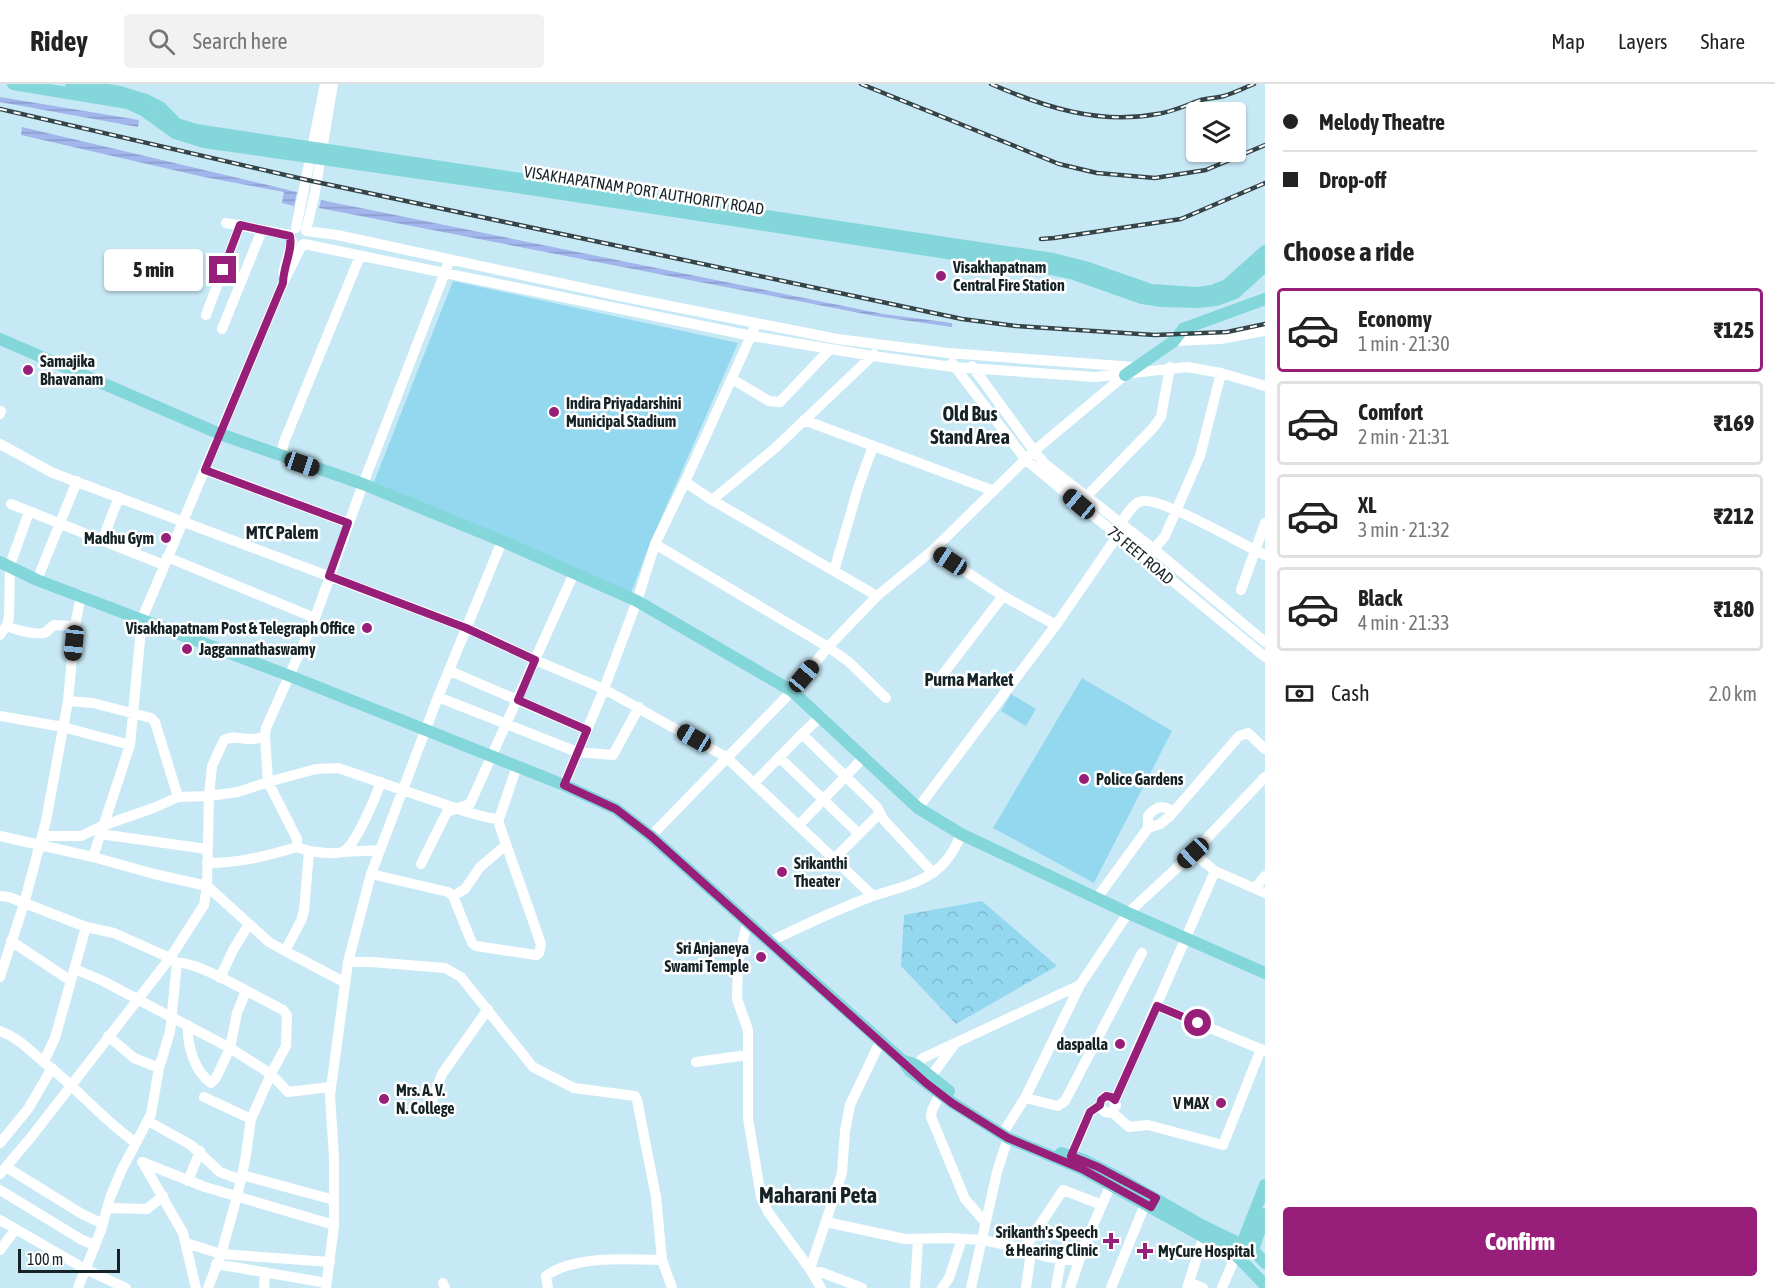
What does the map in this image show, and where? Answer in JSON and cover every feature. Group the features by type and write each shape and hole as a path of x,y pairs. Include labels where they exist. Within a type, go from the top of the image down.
{"main road":[{"name":"VISAKHAPATNAM PORT AUTHORITY ROAD","path":"13,84 128,103 143,110 175,133 192,140 316,154 1053,259 1159,291 1198,293 1220,289 1265,251"},
{"name":"VISAKHAPATNAM PORT AUTHORITY ROAD","path":"71,84 120,92 151,102 163,109 177,124 188,128 316,154 1040,267 1074,274 1152,300 1206,302 1216,300 1235,293 1265,266"},
{"path":"1249,281 1265,275"},
{"path":"1135,371 1174,341 1178,334 1187,327 1265,299"},
{"path":"0,339 220,434 363,484 502,541 637,601 792,691 918,808 961,834 1128,913 1265,973"},
{"path":"5,563 37,580 290,676 564,785 616,809 651,836 880,1042 928,1079 1007,1133 1084,1160 1204,1236 1244,1249 1265,1285"},
{"path":"928,1079 940,1094 1007,1133 1203,1226 1265,1263"},
{"path":"1244,1249 1265,1185"},
{"path":"1244,1249 1265,1214"}],"street":[{"path":"316,154 325,84"},
{"path":"93,857 130,745 142,620 283,283 283,272 299,237 333,84"},
{"path":"226,223 299,237 360,256 445,274 752,336 873,356 953,367 1095,376 1186,367 1265,386"},
{"path":"206,315 240,225"},
{"path":"222,329 262,230"},
{"path":"299,237 337,235 837,339 948,353 1135,371"},
{"path":"281,457 284,442 360,256"},
{"path":"285,951 304,911 303,849 268,782 265,736 315,618 348,523 450,259"},
{"path":"564,785 604,689 637,601 655,544 752,336 755,323"},
{"path":"1174,341 1231,338 1265,331"},
{"path":"712,500 804,420 873,356 880,345"},
{"path":"732,379 770,401 780,402 830,349"},
{"name":"75 FEET ROAD","path":"948,353 953,367 1026,460 1083,500 1121,523 1265,642"},
{"name":"75 FEET ROAD","path":"967,355 973,368 1046,464 1144,558 1265,657"},
{"path":"1083,500 1154,428 1161,417 1170,367"},
{"path":"651,836 792,691 828,647 877,596 933,550 1034,451 1135,371"},
{"path":"1144,558 1155,550 1165,536 1177,511 1200,456 1221,374"},
{"path":"804,420 994,491"},
{"path":"0,444 53,473 466,628 604,689 639,707 726,757 800,824 873,896"},
{"path":"834,571 858,488 873,446"},
{"path":"205,470 348,523"},
{"path":"37,580 77,481"},
{"path":"685,482 877,596"},
{"path":"102,541 119,497"},
{"path":"1121,523 1140,501 1149,501 1177,511 1260,553"},
{"path":"11,504 102,541 165,561 315,618"},
{"path":"0,635 6,618 5,563 29,512"},
{"path":"1241,590 1260,553 1265,523"},
{"path":"918,808 1056,624 1118,535"},
{"path":"186,1243 218,1259 326,1286 334,1225 334,1158 330,1088 348,962 371,874 438,697 502,541"},
{"path":"655,544 828,647 849,662 886,698"},
{"path":"933,550 1003,596 1056,624"},
{"path":"421,864 447,812 470,804 574,573"},
{"path":"0,977 24,904 41,841 68,701 75,626 81,595"},
{"path":"940,678 1003,596"},
{"path":"6,618 14,630 41,633 47,632 54,625 75,626"},
{"path":"450,671 587,730"},
{"path":"438,697 578,752 612,755 639,707"},
{"path":"68,701 93,703 151,718 155,722 178,797"},
{"path":"0,716 63,727 130,745"},
{"path":"754,783 821,717"},
{"path":"802,734 877,807 879,814 933,873"},
{"path":"1097,898 1148,828 1148,816 1157,807 1164,806 1173,811 1243,734 1252,735 1265,749"},
{"path":"103,1224 82,1214 4,1165 72,1084 138,999 173,961 204,905 207,886 212,766 224,740 231,737 251,741 265,736"},
{"path":"778,757 858,833"},
{"path":"800,824 863,758"},
{"path":"371,874 447,892 453,896 472,943 476,946 536,955 541,944 499,819 517,766"},
{"path":"41,841 81,836 101,830 178,797 238,792 268,782 331,767 499,819"},
{"path":"971,1288 1007,1133 1080,985 1128,913 1193,853 1265,777"},
{"path":"344,852 368,814 381,782"},
{"path":"834,859 879,814"},
{"path":"101,830 207,849"},
{"path":"769,942 873,896 911,885 933,873 949,858 961,834"},
{"path":"0,836 41,841 154,874 207,886 272,944 344,982"},
{"path":"453,896 465,889 480,867 506,845"},
{"path":"207,863 258,858 303,849 344,852 380,850"},
{"path":"1193,853 1215,871 1260,891 1265,876"},
{"path":"1112,1112 1116,1105 1115,1100 1215,871"},
{"path":"0,896 86,927 114,933 173,961 187,963 283,1010 287,1016 286,1046 270,1074 251,1119 242,1178 208,1288"},
{"path":"747,923 738,962 737,999 748,1030 748,1118 761,1197 768,1212 821,1288"},
{"path":"220,978 249,924"},
{"path":"0,1143 28,1108 48,1065 86,927"},
{"path":"11,941 71,981"},
{"path":"1025,1098 1058,1106 1065,1101 1142,953"},
{"path":"78,1288 122,1169 148,1121 172,1019 173,961"},
{"path":"348,962 445,968 461,977 533,1067 573,1088 635,1096 656,1197 662,1260 672,1288"},
{"path":"75,969 138,999 230,1048 270,1074 288,1092 330,1088"},
{"path":"910,1065 1080,985"},
{"path":"188,1025 189,1046 203,1076 212,1083 230,1048 237,1013 246,991"},
{"path":"1100,1105 1104,1112 1112,1112 1129,1127 1148,1125 1223,1145 1263,1050 1157,1006"},
{"path":"430,1106 442,1074 488,1009"},
{"path":"0,1031 18,1040 72,1084 134,1148 183,1233 196,1288"},
{"path":"108,1036 134,1058 159,1068"},
{"path":"811,1271 842,1173 845,1131 850,1105 880,1042"},
{"path":"928,1079 956,1042"},
{"path":"696,1062 748,1055"},
{"path":"940,1094 931,1117 965,1199 985,1222"},
{"path":"1071,1156 1090,1112 1100,1105 1101,1100 1106,1096 1115,1100"},
{"path":"204,1097 251,1119"},
{"path":"148,1121 200,1151 220,1172 334,1200"},
{"path":"188,1181 200,1151"},
{"path":"142,1162 188,1181 334,1225"},
{"path":"1070,1288 1078,1261 1111,1184"},
{"path":"0,1190 82,1240 95,1245"},
{"path":"1026,1288 1028,1250 1063,1190 1102,1205"},
{"path":"107,1208 147,1209 163,1196"},
{"path":"1111,1288 1150,1201"},
{"path":"0,1220 85,1269 126,1288"},
{"path":"826,1222 905,1239 983,1240 1078,1261"},
{"path":"1,1245 15,1230"},
{"path":"1203,1288 1188,1285 1204,1236"},
{"path":"942,1288 949,1278 962,1239"},
{"path":"915,1288 918,1240"},
{"path":"1222,1288 1244,1249"},
{"path":"218,1259 330,1262"},
{"path":"548,1288 546,1276 553,1271 577,1264 617,1259 662,1260"},
{"path":"1056,1288 1061,1259"},
{"path":"811,1271 821,1272 862,1288"},
{"path":"264,1288 265,1272"}],"green space":[{"name":"Indira Priyadarshini Municipal Stadium","path":"453,281 738,343 651,541 631,593 374,482"},
{"name":"Police Gardens","path":"1082,678 1172,731 1094,883 993,828"},
{"path":"1011,694 1036,709 1026,726 1001,711"},
{"path":"982,901 1057,966 956,1024 901,966 904,915"}],"shaded area":[{"path":"0,97 139,120 138,127 0,102"},
{"path":"22,127 297,192 294,206 282,203 284,192 204,177 21,135"},
{"path":"321,200 883,314 952,323 952,327 875,316 319,208"}],"railway":[{"path":"861,84 1059,164 1097,173 1155,178 1206,170 1265,145"},
{"path":"991,84 1031,100 1072,112 1114,117 1163,113 1201,100 1224,96 1254,84"},
{"path":"0,109 307,180 962,319 1016,326 1155,335 1227,332 1265,324"},
{"path":"1041,239 1181,219 1265,183"}],"place":[{"name":"Visakhapatnam Central Fire Station","path":"941,276"},
{"name":"Samajika Bhavanam","path":"28,370"},
{"name":"Indira Priyadarshini Municipal Stadium","path":"554,412"},
{"name":"Madhu Gym","path":"166,538"},
{"name":"Visakhapatnam Post & Telegraph Office","path":"367,628"},
{"name":"Jaggannathaswamy","path":"187,649"},
{"name":"Police Gardens","path":"1084,779"},
{"name":"Srikanthi Theater","path":"782,872"},
{"name":"Sri Anjaneya Swami Temple","path":"761,957"},
{"name":"daspalla","path":"1120,1044"},
{"name":"Mrs. A. V. N. College","path":"384,1099"},
{"name":"V MAX","path":"1221,1103"},
{"name":"Srikanth's Speech & Hearing Clinic","path":"1111,1241"},
{"name":"MyCure Hospital","path":"1145,1251"}],"district":[{"name":"Old Bus Stand Area","path":"970,424"},
{"name":"MTC Palem","path":"282,532"},
{"name":"Purna Market","path":"969,679"},
{"name":"Maharani Peta","path":"818,1195"}],"route":[{"path":"223,270 240,225 290,236 292,241 283,272 283,283 205,470 348,523 329,576 466,628 535,660 518,700 587,730 564,785 616,809 651,836 903,1061 910,1071 952,1103 1008,1138 1082,1169 1151,1207 1156,1198 1084,1160 1071,1156 1090,1112 1100,1105 1101,1100 1106,1096 1115,1100 1157,1006 1198,1023"}]}
